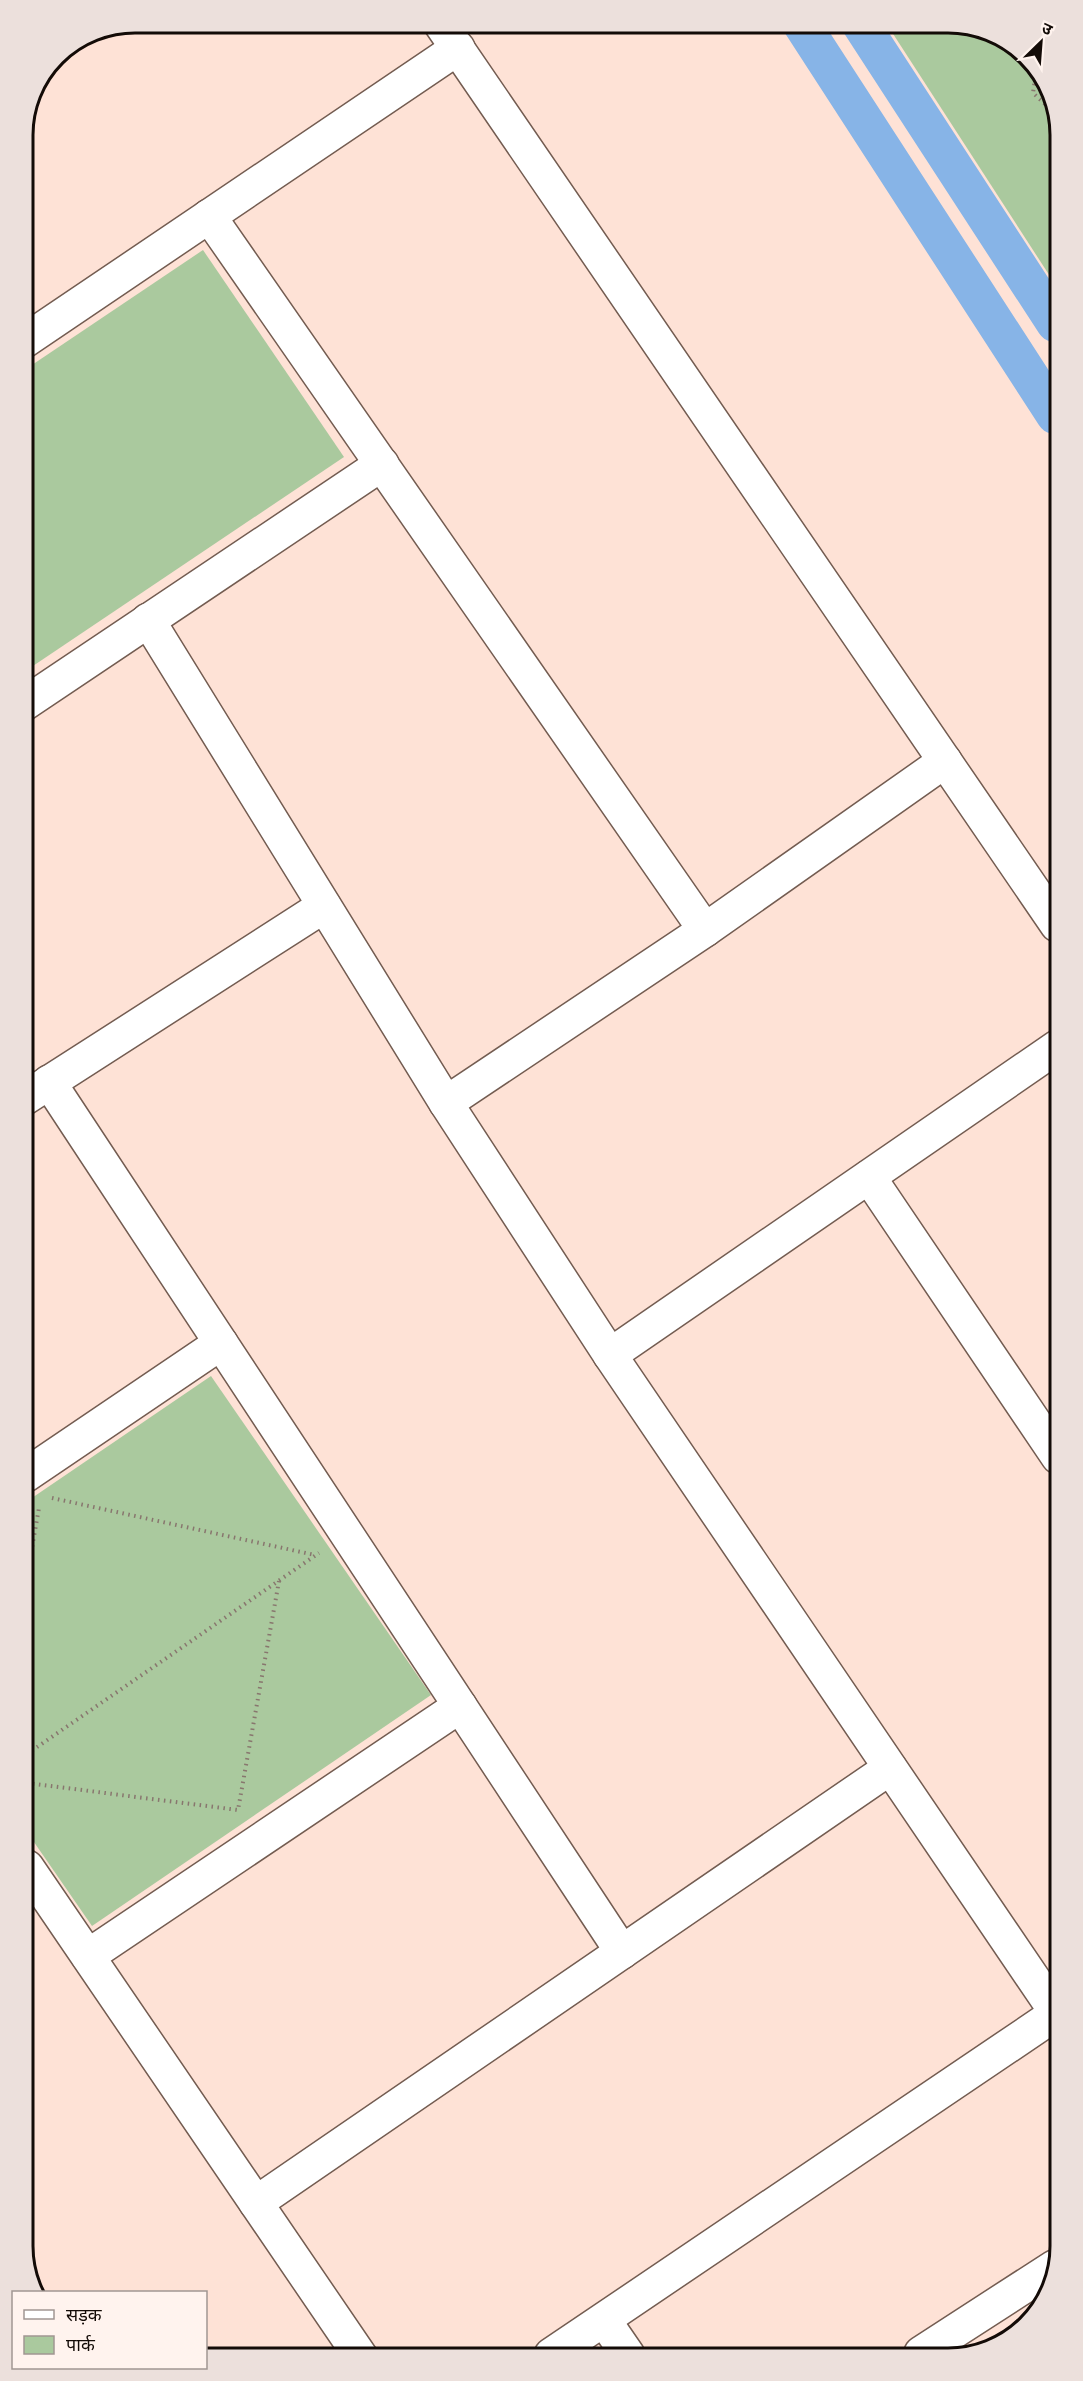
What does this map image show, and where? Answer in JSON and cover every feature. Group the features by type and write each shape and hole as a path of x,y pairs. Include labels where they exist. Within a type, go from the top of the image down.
{"street":[{"path":"33,335 209,216 449,35 1050,915"},
{"path":"209,216 705,930"},
{"path":"33,698 382,464"},
{"path":"148,620 446,1103 610,1354 1050,2003"},
{"path":"446,1103 705,930 945,761"},
{"path":"324,906 37,1090 221,1343 622,1952"},
{"path":"610,1354 1050,1052"},
{"path":"868,1177 1050,1445"},
{"path":"34,1485 221,1343"},
{"path":"88,1956 460,1706"},
{"path":"256,2203 890,1768"},
{"path":"33,1876 355,2348"},
{"path":"562,2348 1050,2020"},
{"path":"929,2348 1047,2271"},
{"path":"604,2320 623,2348"}],"path":[{"path":"1035,82 1033,93 1045,104"},
{"path":"34,1485 316,1555"},
{"path":"33,1542 39,1507"},
{"path":"33,1750 347,1534"},
{"path":"33,1785 238,1810 279,1581"}],"green space":[{"path":"892,33 955,33 975,36 1010,54 1011,72 1028,72 1045,102 1050,135 1050,276"},
{"path":"203,250 344,457 33,666 33,364"},
{"path":"211,1376 431,1695 92,1926 33,1841 33,1497"}],"waterway":[{"path":"807,33 1050,407"},
{"path":"866,33 1050,315"}]}
